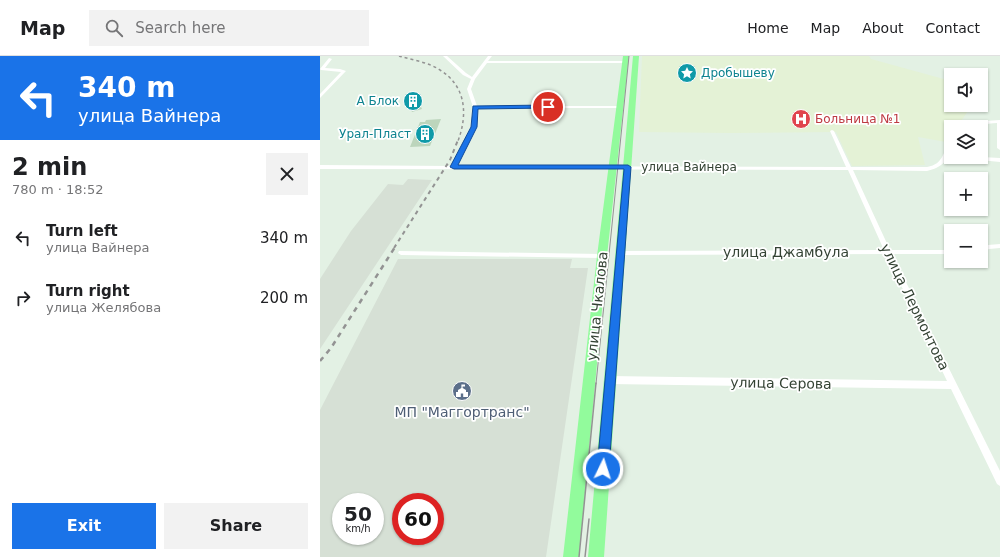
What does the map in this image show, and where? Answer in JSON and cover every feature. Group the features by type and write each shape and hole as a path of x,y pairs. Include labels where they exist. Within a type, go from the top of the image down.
{"main road":[{"name":"улица Чкалова","path":"596,557 636,56"},
{"name":"улица Чкалова","path":"571,557 602,256 621,107 625,59"}],"street":[{"path":"445,56 453,62 464,75 473,79"},
{"path":"454,167 474,127 475,107 469,89 473,79 490,56"},
{"path":"320,97 344,71 322,69 330,59"},
{"path":"486,62 625,59"},
{"path":"475,107 621,107"},
{"path":"988,122 1000,121 1000,148"},
{"name":"улица Лермонтова","path":"832,131 888,252 1000,482"},
{"path":"988,159 1000,160"},
{"name":"улица Вайнера","path":"320,167 933,168 937,167 944,160"},
{"path":"988,248 1000,246"},
{"path":"401,252 602,256"},
{"name":"улица Джамбула","path":"621,253 944,252"},
{"name":"улица Серова","path":"609,380 952,385"}],"shaded area":[{"name":"Больница №1","path":"642,56 869,56 871,59 944,79 944,112 967,112 962,120 944,120 944,142 918,137 925,165 852,166 836,132 639,132"},
{"path":"408,179 432,180 320,349 320,279 351,231 388,184 403,185"},
{"path":"398,259 572,259 570,268 588,268 546,557 320,557 320,410"}],"building":[{"name":"А Блок","path":"416,96 422,109 412,112 406,98"},
{"name":"Урал-Пласт","path":"441,119 430,146 410,147 420,122"}],"tram line":[{"path":"596,384 629,56"},
{"path":"579,557 596,383"},
{"path":"585,557 589,519"}],"railway":[{"path":"399,56 435,67 449,77 455,84 460,92 464,111 458,141"},
{"path":"394,248 450,160 458,140"},
{"path":"320,361 331,348 395,247"}],"place":[{"name":"Дробышеву","path":"687,73"},
{"name":"А Блок","path":"413,101"},
{"name":"Больница №1","path":"801,119"},
{"name":"Урал-Пласт","path":"425,134"},
{"name":"МП \"Маггортранс\"","path":"462,391"}],"route":[{"path":"548,107 475,107 474,127 454,167 628,167 609,380 603,469"}]}
